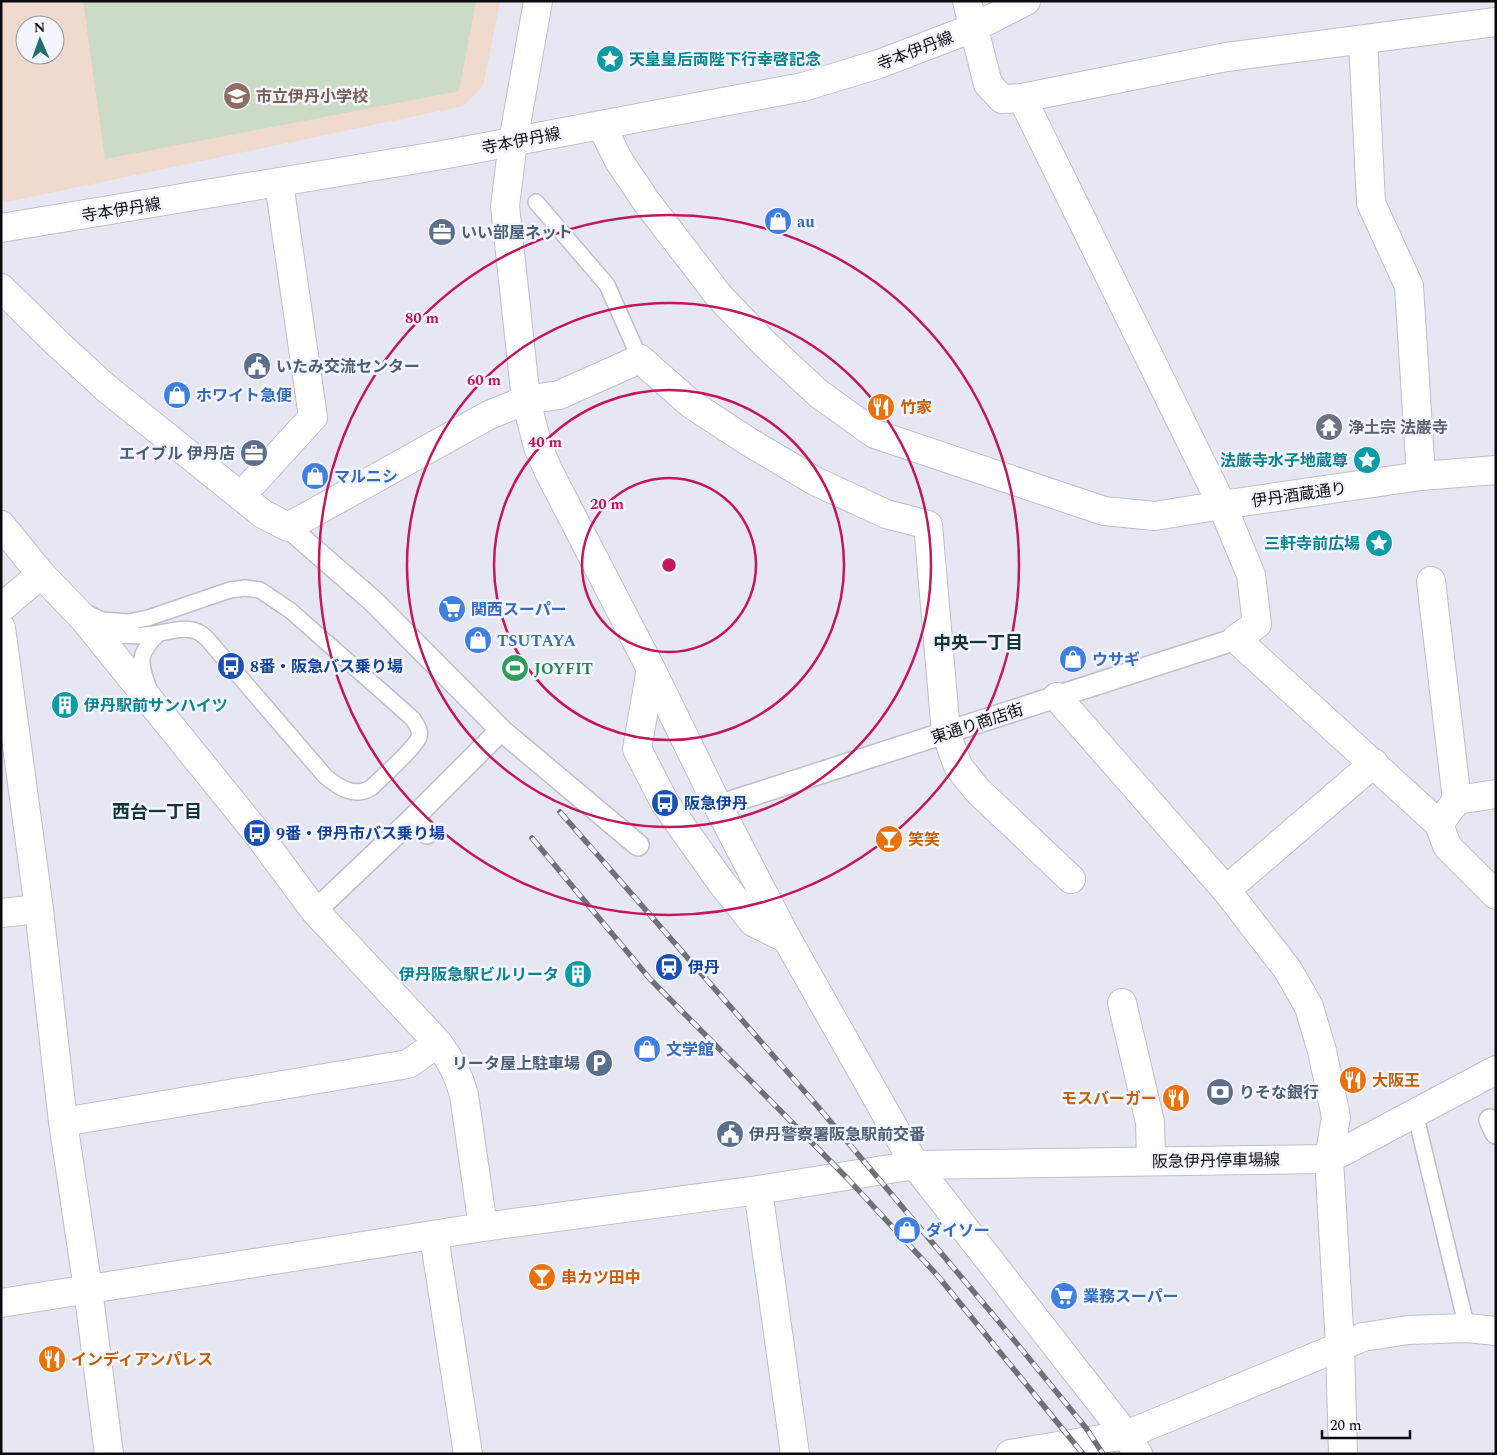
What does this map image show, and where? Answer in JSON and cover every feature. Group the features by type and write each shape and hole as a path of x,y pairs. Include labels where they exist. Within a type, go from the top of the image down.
{"street":[{"path":"538,1 513,142 505,206 526,400 538,447 549,472 651,669 718,806 787,939 915,1165 1132,1444"},
{"path":"967,1 988,84 1002,100 1022,98 1226,57 1496,22"},
{"name":"寺本伊丹線","path":"1,228 279,183 513,142 803,87 872,67 973,28 1026,1"},
{"path":"1363,40 1371,203 1409,286 1421,476"},
{"path":"1022,98 1222,505 1251,575 1257,624 1236,639 1439,824 1447,846 1496,895"},
{"name":"伊丹酒蔵通り","path":"601,125 619,161 646,201 719,296 765,344 819,394 875,434 1104,511 1155,516 1421,476 1496,470"},
{"path":"241,496 313,417 279,183"},
{"path":"1,288 106,388 263,514 288,527 373,601 501,730 638,845"},
{"path":"288,527 489,415 526,400 559,395 640,359 691,404 749,442 815,481 886,514 928,525 946,733 958,766 976,790 1071,879"},
{"path":"1,525 41,574 77,612 148,699 257,833 315,911 438,1043 451,1061 460,1078 464,1095 483,1227"},
{"path":"1,608 41,574"},
{"path":"1431,581 1457,800 1439,824"},
{"path":"1,628 39,909 63,1122 88,1289 109,1454"},
{"name":"東通り商店街","path":"718,806 1236,639"},
{"path":"651,669 637,749 665,803 721,882 753,922 787,939"},
{"path":"1057,697 1226,890 1288,970 1309,1007 1322,1051 1336,1117 1328,1159 1340,1346 1343,1454"},
{"path":"315,911 419,827 501,730"},
{"path":"1226,890 1374,763"},
{"path":"1457,800 1496,794"},
{"path":"1,913 39,909"},
{"path":"1122,1003 1150,1122 1151,1161"},
{"path":"63,1122 408,1064 438,1043"},
{"name":"阪急伊丹停車場線","path":"1,1303 483,1227 758,1190 915,1165 1328,1159 1496,1070"},
{"path":"758,1190 795,1454"},
{"path":"434,1236 468,1454"},
{"path":"1010,1454 1132,1444 1363,1336 1408,1330 1467,1328 1496,1331"}],"lane":[{"path":"536,202 607,284 640,359"},
{"path":"245,588 260,590 291,611 413,719 418,727 419,737 413,746 371,788 364,792 348,791 324,776 204,635 197,631 186,629 126,636 104,631 77,612 102,620 128,622 148,618 230,590 245,588"},
{"path":"148,618 136,624 126,636 125,654 148,699"},
{"path":"148,699 142,659 146,645 159,633"},
{"path":"1415,1113 1467,1328"}],"shaded area":[{"name":"市立伊丹小学校","path":"1,1 500,1 483,86 463,106 7,202 1,200"}],"green space":[{"name":"市立伊丹小学校","path":"83,1 476,1 459,91 105,159"}],"railway":[{"path":"560,812 819,1108 1000,1323 1086,1428 1103,1454"},
{"path":"532,838 650,979 848,1179 937,1275 1083,1454"}],"place":[{"name":"天皇皇后両陛下行幸啓記念","path":"610,59"},
{"name":"市立伊丹小学校","path":"237,96"},
{"name":"au","path":"778,221"},
{"name":"いい部屋ネット","path":"442,232"},
{"name":"いたみ交流センター","path":"257,366"},
{"name":"ホワイト急便","path":"177,395"},
{"name":"竹家","path":"881,407"},
{"name":"浄土宗 法巌寺","path":"1329,427"},
{"name":"エイブル 伊丹店","path":"254,453"},
{"name":"法厳寺水子地蔵尊","path":"1367,460"},
{"name":"マルニシ","path":"315,476"},
{"name":"三軒寺前広場","path":"1379,543"},
{"name":"関西スーパー","path":"452,609"},
{"name":"TSUTAYA","path":"478,640"},
{"name":"ウサギ","path":"1073,659"},
{"name":"8番・阪急バス乗り場","path":"231,666"},
{"name":"JOYFIT","path":"515,668"},
{"name":"伊丹駅前サンハイツ","path":"65,705"},
{"name":"阪急伊丹","path":"665,803"},
{"name":"9番・伊丹市バス乗り場","path":"257,833"},
{"name":"笑笑","path":"889,839"},
{"name":"伊丹","path":"669,967"},
{"name":"伊丹阪急駅ビルリータ","path":"578,974"},
{"name":"文学館","path":"647,1049"},
{"name":"リータ屋上駐車場","path":"599,1063"},
{"name":"大阪王","path":"1353,1080"},
{"name":"りそな銀行","path":"1220,1092"},
{"name":"モスバーガー","path":"1176,1098"},
{"name":"伊丹警察署阪急駅前交番","path":"730,1134"},
{"name":"ダイソー","path":"907,1230"},
{"name":"串カツ田中","path":"542,1277"},
{"name":"業務スーパー","path":"1064,1296"},
{"name":"インディアンパレス","path":"52,1359"}],"district":[{"name":"中央一丁目","path":"978,643"},
{"name":"西台一丁目","path":"157,812"}]}
